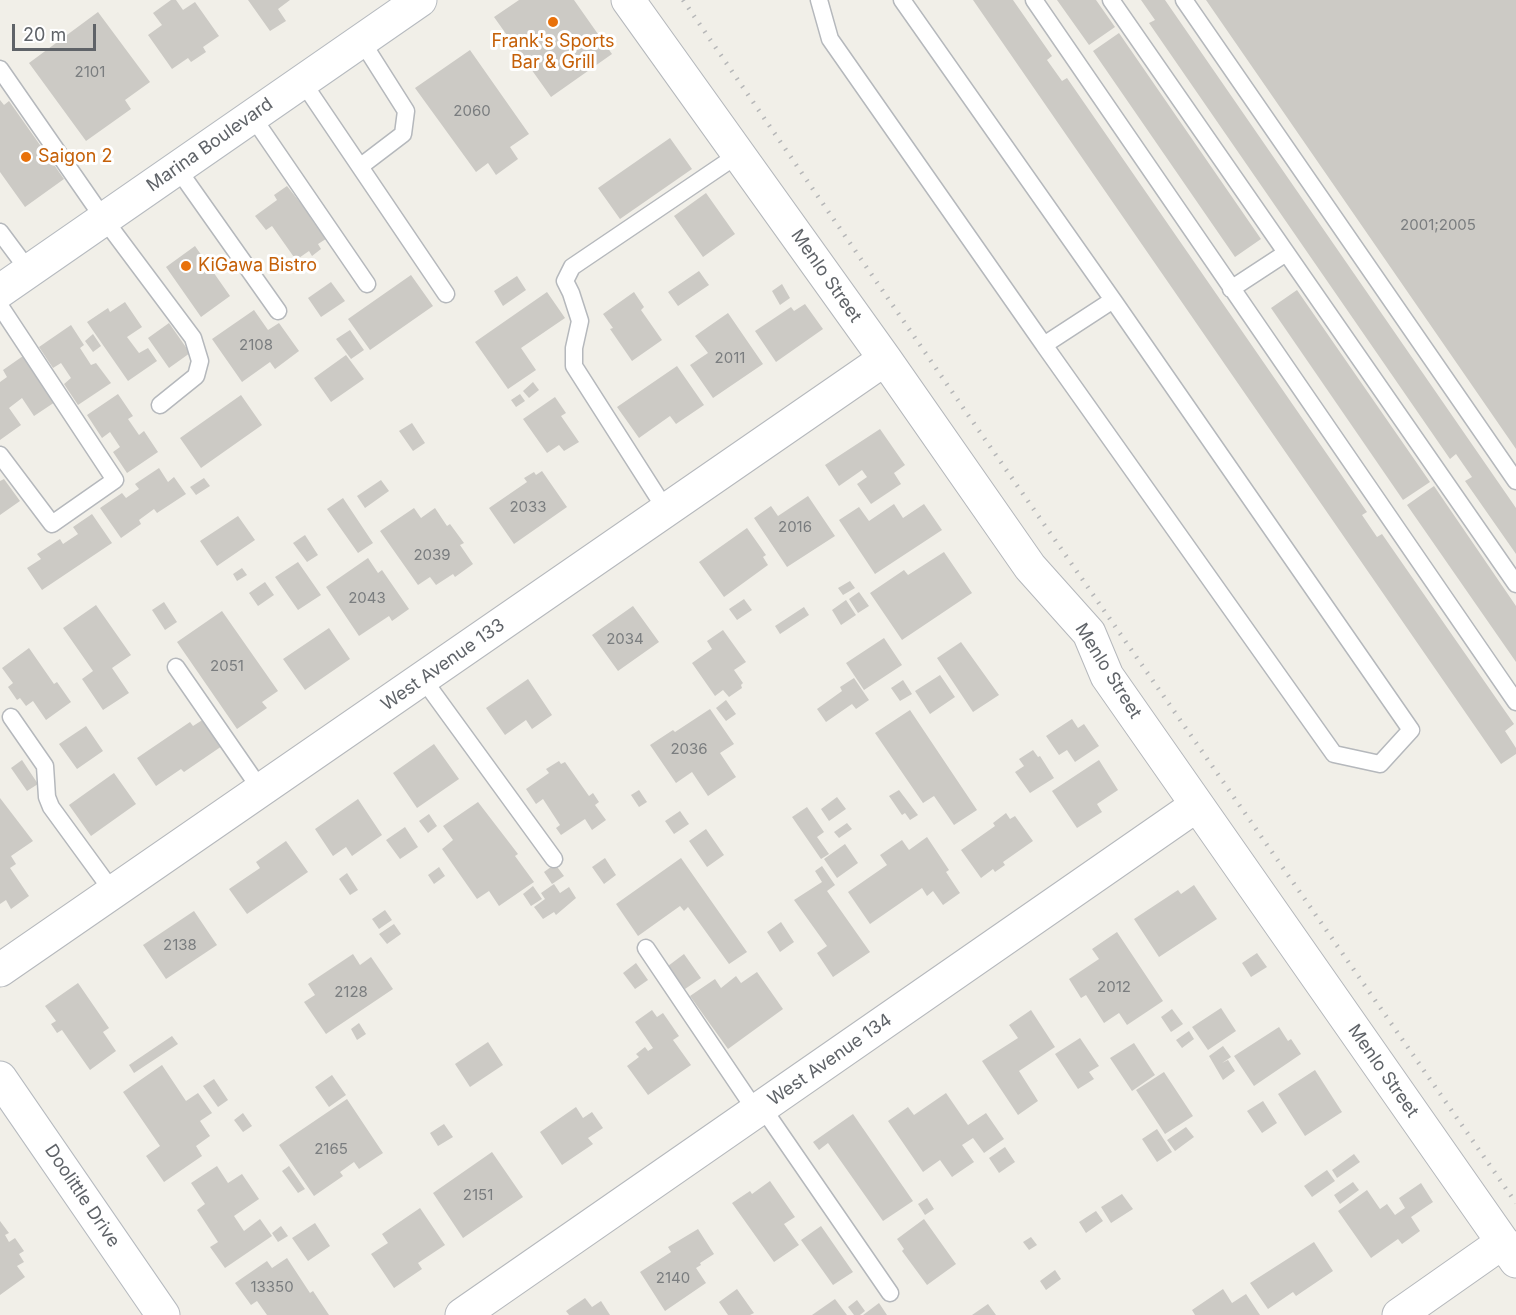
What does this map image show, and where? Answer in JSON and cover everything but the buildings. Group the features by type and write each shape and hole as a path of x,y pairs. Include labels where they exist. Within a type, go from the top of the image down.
{"street":[{"name":"Marina Boulevard","path":"0,291 420,0"},
{"name":"Menlo Street","path":"628,0 885,359 1030,567 1089,633 1107,676 1510,1252"},
{"name":"West Avenue 133","path":"0,970 885,359"},
{"name":"West Avenue 134","path":"462,1315 1197,806"},
{"name":"Doolittle Drive","path":"0,1078 163,1315"},
{"path":"1399,1315 1510,1252"}],"lane":[{"path":"819,0 830,39 1334,754 1380,764 1411,729 902,0"},
{"path":"1034,0 1516,702"},
{"path":"1111,0 1516,584"},
{"path":"1184,0 1516,481"},
{"path":"361,40 406,111 403,135 361,166"},
{"path":"0,69 104,219 193,338 200,361 196,376 160,405"},
{"path":"302,81 447,294"},
{"path":"252,116 367,284"},
{"path":"666,510 574,366 573,348 580,321 565,281 572,267 739,154"},
{"path":"177,168 278,311"},
{"path":"0,232 29,271"},
{"path":"1231,289 1286,253"},
{"path":"1044,345 1113,300"},
{"path":"0,306 115,480 52,524 0,455"},
{"path":"176,667 261,790"},
{"path":"423,679 554,859"},
{"path":"11,717 45,766 47,797 51,807 113,892"},
{"path":"646,948 890,1293"}],"railway":[{"path":"683,0 966,412 1516,1203"}],"place":[{"name":"Frank's Sports Bar & Grill","path":"553,22"},
{"name":"Saigon 2","path":"26,157"},
{"name":"KiGawa Bistro","path":"186,266"}]}
